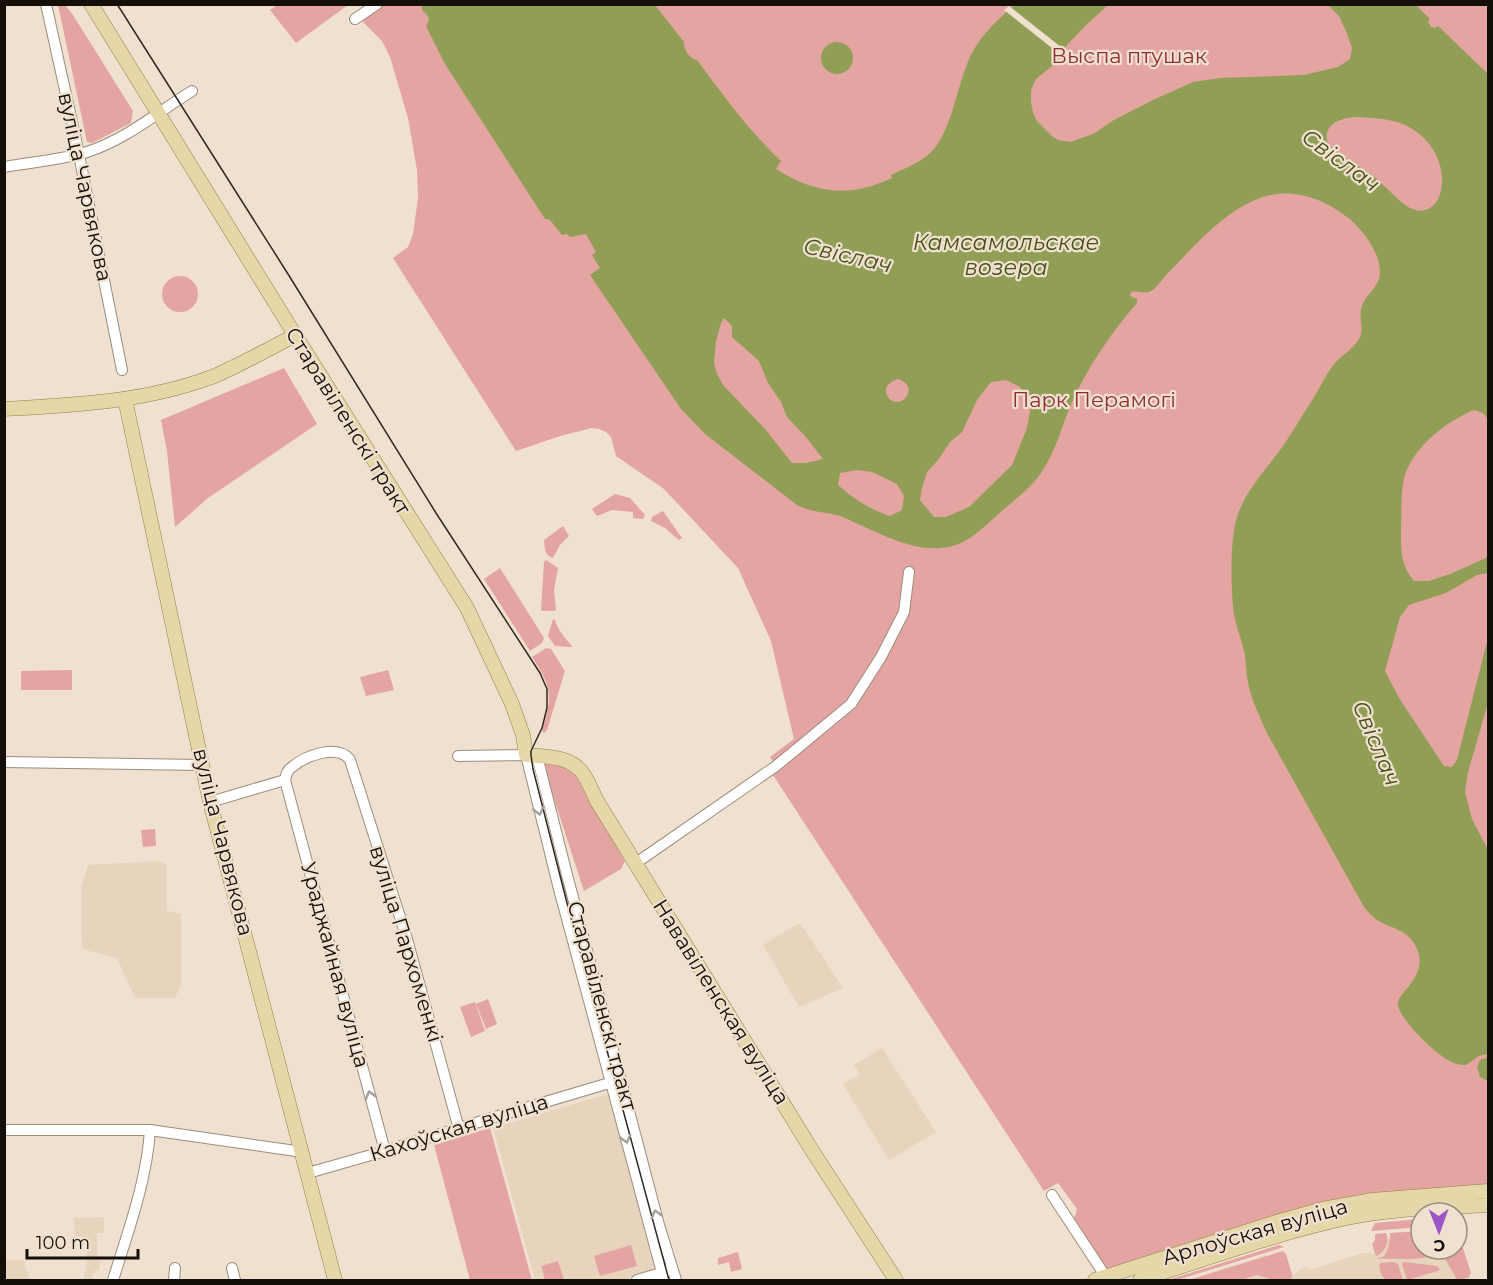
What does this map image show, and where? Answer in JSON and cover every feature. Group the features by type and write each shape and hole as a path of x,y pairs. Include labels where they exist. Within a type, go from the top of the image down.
{"main road":[{"name":"Старавіленскі тракт","path":"91,4 467,608 512,704 523,735 533,747 531,755"},
{"path":"4,409 85,405 172,389 210,378 295,335"},
{"name":"вуліца Чарвякова","path":"125,399 210,802 335,1281"},
{"name":"Нававіленская вуліца","path":"531,755 562,759 573,764 583,774 597,801 824,1170 896,1281"},
{"name":"Арлоўская вуліца","path":"1100,1279 1323,1209 1372,1200 1488,1191"},
{"path":"1446,1194 1449,1197 1448,1201"},
{"name":"Арлоўская вуліца","path":"1469,1206 1488,1205"},
{"name":"Арлоўская вуліца","path":"1140,1281 1285,1233 1347,1218 1409,1210"}],"street":[{"name":"вуліца Чарвякова","path":"46,4 79,154 122,370"},
{"path":"355,19 377,4"},
{"path":"4,167 89,151 119,137 192,92"},
{"path":"636,863 776,766 852,704 881,657 904,612 909,572"},
{"name":"вуліца Пархоменкі","path":"285,780 292,766 322,752 340,752 346,754 350,760 406,937 459,1129"},
{"path":"458,756 531,755"},
{"name":"Старавіленскі тракт","path":"531,755 566,871 616,1081 669,1276"},
{"path":"4,762 202,765"},
{"path":"210,802 285,780"},
{"name":"Ураджайная вуліца","path":"285,780 385,1152"},
{"name":"Кахоўская вуліца","path":"308,1173 385,1152 616,1081"},
{"path":"4,1130 150,1130 303,1152"},
{"path":"113,1281 143,1178 149,1151 150,1130"},
{"path":"1052,1196 1100,1279"},
{"path":"174,1281 175,1268"},
{"path":"232,1268 235,1281"},
{"path":"637,1281 669,1276"}],"shaded area":[{"path":"161,861 167,866 167,911 181,914 181,983 175,998 135,998 117,958 82,949 81,888 88,865"},
{"path":"800,923 843,988 799,1007 763,945"},
{"path":"882,1048 936,1132 889,1160 843,1084 860,1074 854,1065"},
{"path":"608,1094 654,1266 649,1272 621,1280 535,1280 493,1128"},
{"path":"104,1217 104,1233 97,1233 97,1256 101,1256 99,1271 95,1270 92,1280 83,1280 87,1260 87,1239 75,1236 74,1218"},
{"path":"1409,1237 1409,1261 1465,1261 1470,1280 1189,1280 1266,1255 1286,1276 1306,1267 1310,1270 1362,1253 1378,1254 1384,1239"},
{"path":"5,1260 23,1260 30,1280 5,1280"}],"green space":[{"path":"348,4 296,43 270,10 277,5"},
{"name":"Парк Перамогі","path":"378,4 1488,5 1488,1187 1397,1194 1103,1272 1072,1225 1077,1209 1058,1183 1044,1191 773,775 776,773 776,766 770,757 794,739 771,641 738,568 664,489 616,456 611,437 606,432 592,428 516,451 393,258 408,247 413,234 418,198 417,170 408,118 390,57 382,41 359,18"},
{"path":"58,5 65,5 73,15 133,111 131,123 92,143 87,142"},
{"path":"180,276 193,281 198,294 193,307 180,312 167,307 162,294 167,281"},
{"path":"284,368 317,424 208,498 175,527 167,451 161,420"},
{"path":"615,494 630,498 645,515 643,519 633,518 633,512 612,510 597,516 592,509"},
{"path":"663,511 682,538 679,540 665,528 651,521 652,517"},
{"path":"563,526 569,536 560,545 553,558 550,557 546,553 544,540"},
{"path":"546,560 558,568 554,590 556,610 552,611 541,609"},
{"path":"500,568 544,638 542,643 530,651 484,579"},
{"path":"553,619 571,647 555,646 548,636"},
{"path":"546,648 551,649 565,671 547,730 544,733 542,731 548,709 549,692 544,676 532,657"},
{"path":"72,670 72,690 21,690 21,671"},
{"path":"388,670 394,690 366,696 360,677"},
{"path":"545,764 559,765 574,773 625,861 621,869 584,891 546,774"},
{"path":"155,829 156,846 143,847 141,830"},
{"path":"488,999 497,1024 486,1029 476,1004"},
{"path":"475,1002 485,1031 471,1037 460,1007"},
{"path":"490,1128 532,1280 470,1280 434,1145"},
{"path":"1409,1220 1409,1228 1371,1231 1375,1223"},
{"path":"1409,1232 1409,1259 1376,1259 1386,1254 1390,1233"},
{"path":"1386,1233 1386,1246 1376,1256 1372,1244 1375,1234"},
{"path":"631,1245 637,1266 600,1276 594,1256"},
{"path":"1279,1245 1284,1247 1177,1280 1168,1280"},
{"path":"1283,1251 1292,1274 1290,1280 1273,1280 1257,1275 1240,1280 1189,1280"},
{"path":"738,1252 742,1269 731,1272 729,1262 718,1265 718,1258"},
{"path":"558,1261 564,1280 545,1280 541,1266"},
{"path":"1446,1261 1467,1261 1471,1273 1469,1277 1457,1279"},
{"path":"1404,1262 1437,1266 1440,1269 1407,1280 1402,1264"},
{"path":"1380,1263 1398,1264 1403,1280 1386,1280 1382,1275"}],"water":[{"name":"Камсамольскае возера","path":"422,5 655,5 684,42 692,58 697,60 747,125 781,161 776,169 805,184 847,191 861,189 892,178 891,175 928,155 943,135 949,122 967,65 976,46 991,27 1015,5 1108,5 1067,45 1057,62 1036,79 1031,90 1033,113 1037,121 1058,140 1071,142 1095,133 1112,121 1193,82 1220,78 1304,75 1338,67 1350,59 1352,48 1339,16 1328,5 1416,5 1430,19 1428,22 1431,27 1438,26 1488,74 1488,419 1483,413 1474,410 1453,421 1425,443 1411,462 1403,485 1401,549 1406,569 1414,581 1429,581 1450,574 1486,558 1488,554 1488,573 1477,575 1446,593 1409,605 1400,617 1385,671 1399,698 1444,766 1452,767 1457,760 1488,638 1488,703 1468,772 1465,792 1472,819 1488,850 1488,1054 1479,1056 1466,1065 1452,1062 1426,1043 1403,1017 1398,1002 1418,971 1420,960 1417,949 1405,934 1377,920 1364,907 1267,733 1250,692 1245,655 1234,615 1233,534 1244,501 1287,440 1330,370 1357,342 1361,333 1362,306 1379,279 1379,262 1376,253 1366,236 1353,222 1321,201 1291,194 1271,195 1257,199 1230,215 1204,236 1153,290 1131,292 1130,296 1137,299 1137,303 1093,362 1072,402 1051,456 1033,484 983,528 963,542 939,548 910,545 839,516 797,505 705,434 681,409 590,275 600,268 592,255 596,252 586,234 570,237 567,234 562,235 550,220 545,219 445,64 426,26 428,16 422,10","holes":["1355,117 1389,120 1409,127 1426,141 1437,157 1442,174 1441,190 1436,203 1427,210 1414,210 1399,200 1372,175 1341,155 1327,141 1326,136 1330,127 1340,120","724,318 732,326 732,337 759,361 787,417 823,459 792,463 765,429 723,385 714,363 716,341","898,379 908,387 906,397 898,402 893,401 886,394 888,385","1006,380 1020,387 1031,406 1027,428 1012,465 969,507 946,517 934,517 920,500 927,472 950,442 962,432 977,400 991,382","857,470 872,472 897,484 904,496 902,510 890,516 882,513 862,503 838,485 840,473"]},
{"path":"837,42 848,47 853,58 848,69 837,74 826,69 821,58 826,47"},
{"path":"1488,1057 1488,1081 1480,1077 1477,1067 1480,1060"}],"pier":[{"path":"1009,6 1066,51 1062,56 1004,10"}],"tram line":[{"path":"117,4 436,513 540,673 547,689 547,708 542,728 531,751 533,769 669,1280"}],"park label":[{"name":"Выспа птушак","path":"1129,56"}],"water label":[{"name":"Свіслач","path":"1341,160"},
{"name":"Свіслач","path":"848,255"},
{"name":"Свіслач","path":"1377,743"}]}
